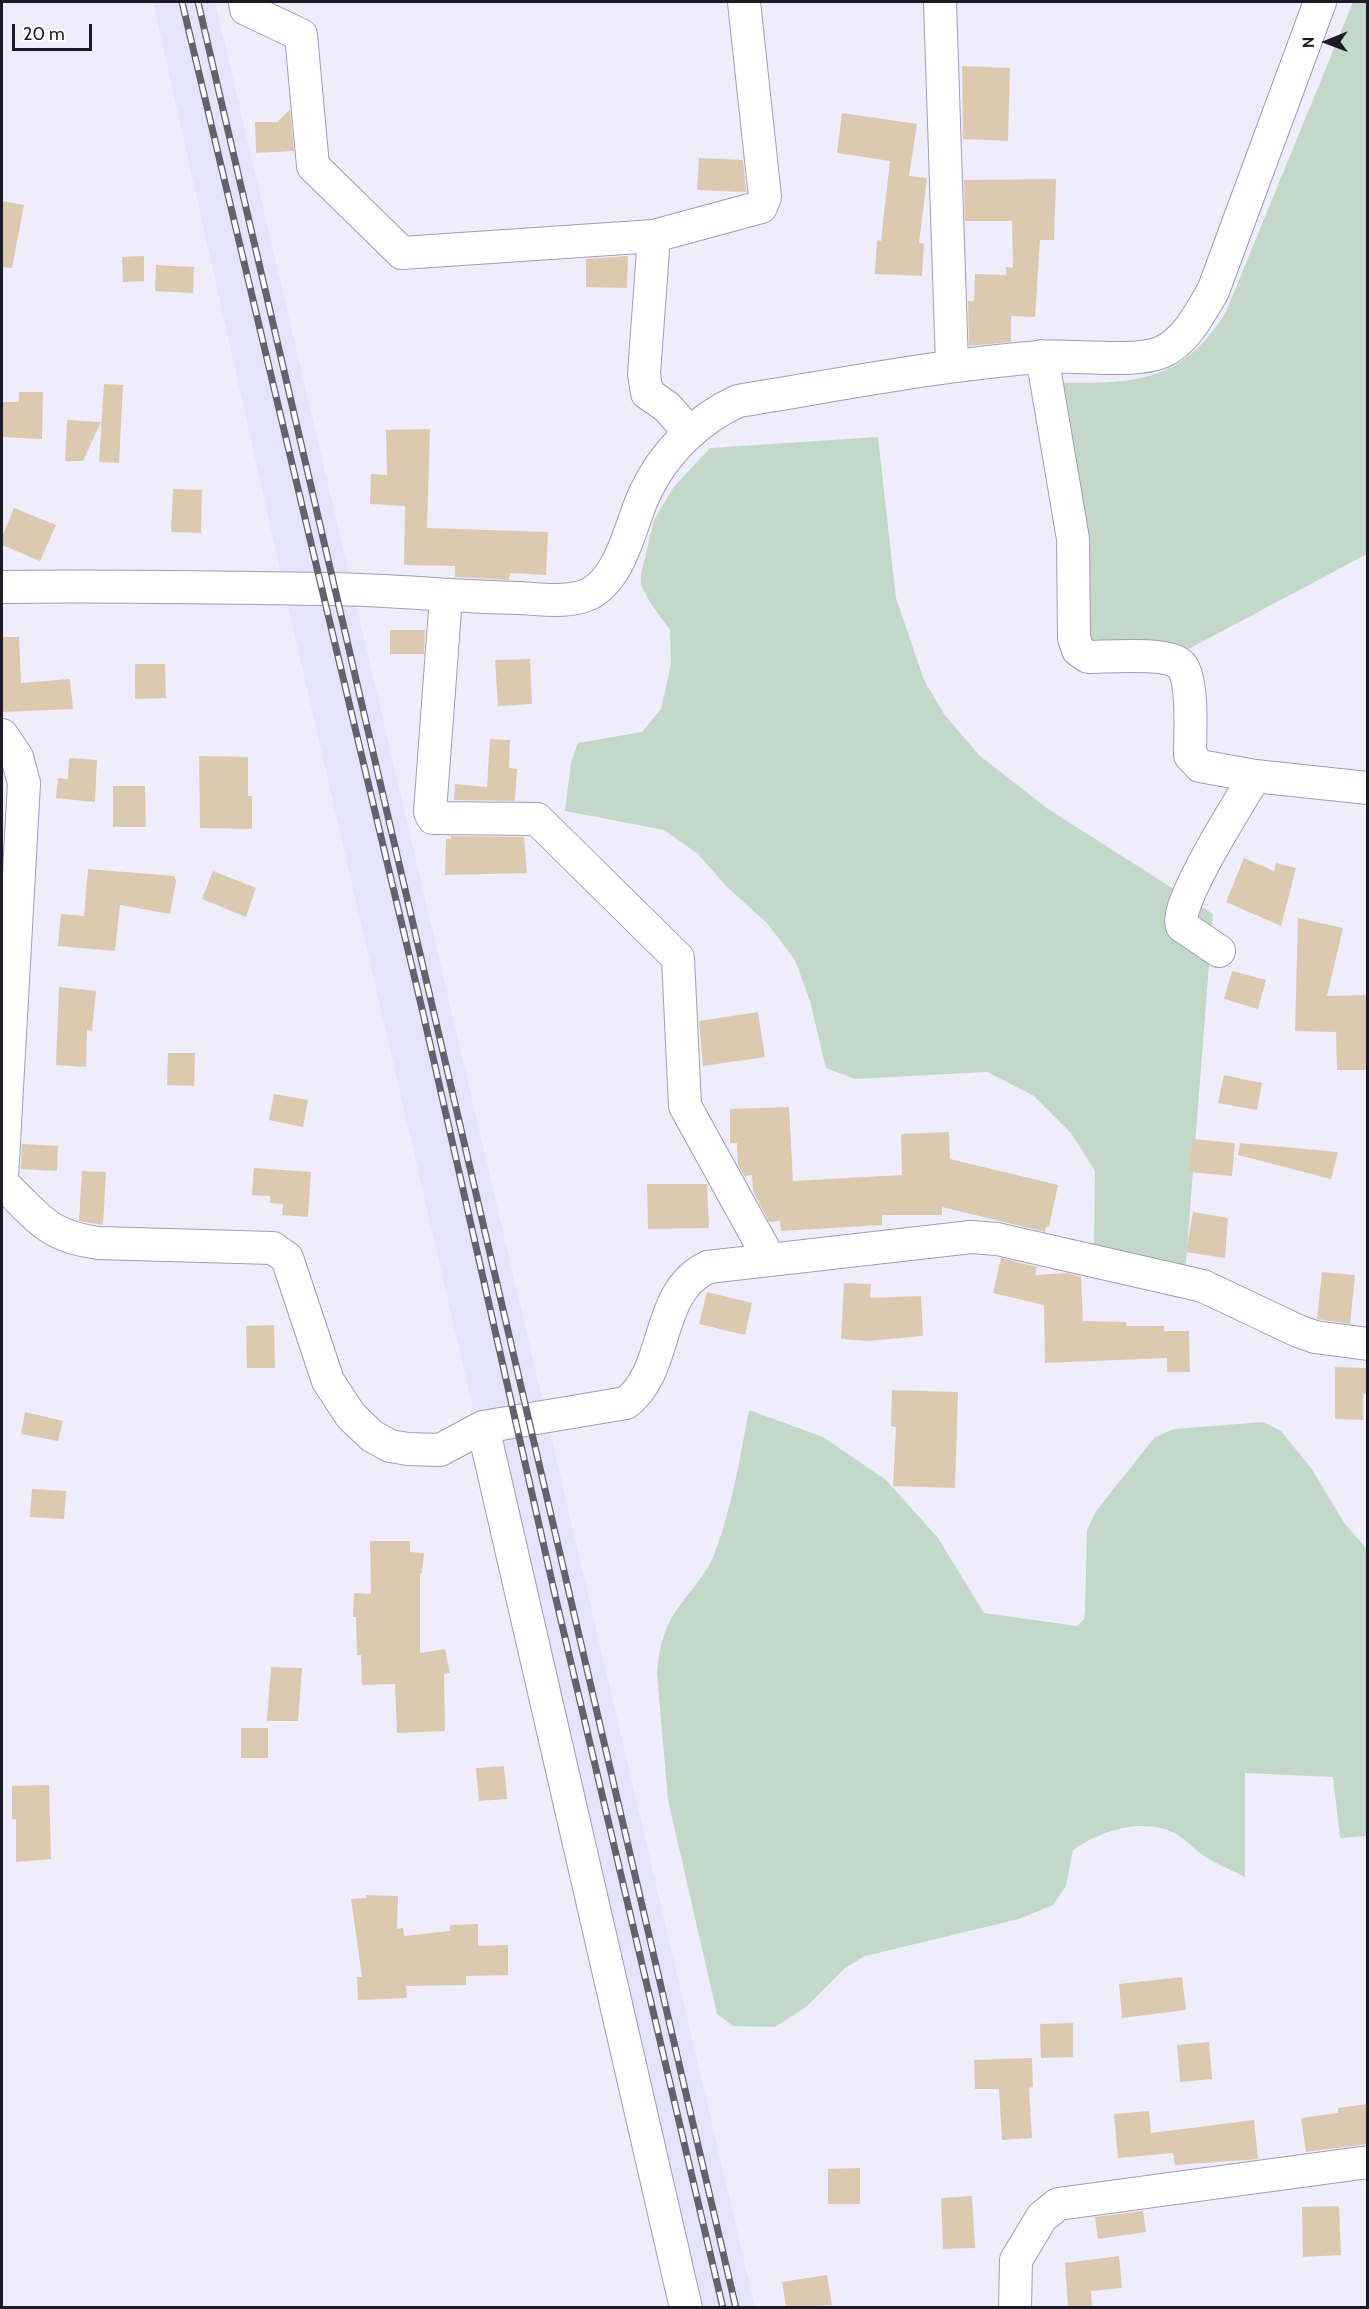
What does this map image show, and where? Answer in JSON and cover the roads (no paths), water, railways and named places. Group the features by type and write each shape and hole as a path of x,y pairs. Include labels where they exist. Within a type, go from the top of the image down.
{"street":[{"path":"245,2 246,9 301,35 313,166 402,253 654,236 761,207 765,197 744,2"},
{"path":"940,2 952,365"},
{"path":"2,587 335,589 446,596 573,599 598,588 611,574 645,492 658,468 690,433 714,412 738,401 952,365 1042,356 1141,356 1160,353 1178,342 1200,314 1213,291 1320,2"},
{"path":"654,236 644,374 647,393 667,407 690,433"},
{"path":"1042,356 1073,539 1074,638 1078,650 1088,657 1168,659 1181,664 1188,679 1190,755 1200,766 1255,776 1368,788"},
{"path":"446,596 430,812 433,818 537,819 678,958 685,1106 770,1260"},
{"path":"2,735 17,757 24,783 2,1178"},
{"path":"1219,951 1182,926 1180,914 1204,863 1255,776"},
{"path":"2,1183 53,1232 75,1240 98,1243 273,1248 287,1258 328,1382 351,1416 372,1436 399,1448 440,1450 483,1427 626,1403 637,1395 680,1288 694,1274 708,1267 971,1238 997,1239 1203,1286 1315,1337 1368,1344"},
{"path":"483,1427 686,2307"},
{"path":"1015,2307 1016,2259 1042,2217 1058,2204 1368,2162"}],"railway":[{"path":"182,2 423,1013 555,1595 723,2308"},
{"path":"198,2 736,2308"}]}
